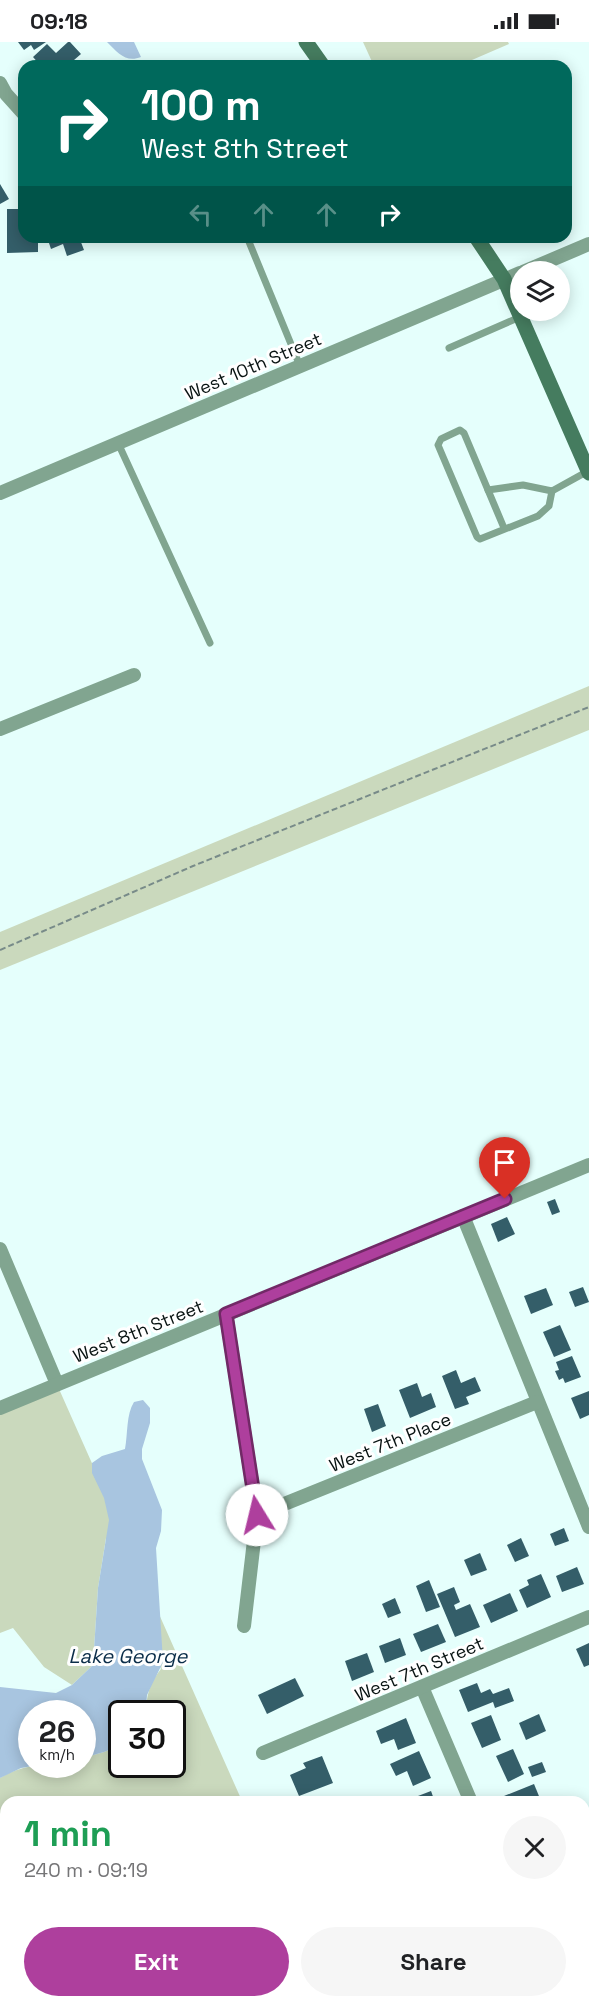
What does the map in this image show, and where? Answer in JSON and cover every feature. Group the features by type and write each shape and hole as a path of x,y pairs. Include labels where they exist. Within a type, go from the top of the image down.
{"street":[{"path":"306,42 319,60"},
{"path":"0,83 18,107"},
{"path":"480,243 504,279 510,293"},
{"name":"West 10th Street","path":"548,261 589,244"},
{"name":"West 10th Street","path":"0,493 510,277"},
{"path":"522,321 589,472"},
{"path":"0,729 134,675"},
{"name":"West 8th Street","path":"0,1408 589,1165"},
{"path":"463,1216 589,1527"},
{"path":"0,1249 57,1384"},
{"path":"226,1314 257,1515 244,1626"},
{"name":"West 7th Place","path":"257,1515 537,1402"},
{"name":"West 7th Street","path":"263,1753 589,1617"},
{"path":"422,1687 468,1796"}],"lane":[{"path":"249,243 300,366"},
{"path":"449,348 510,321"},
{"path":"504,528 464,433 460,430 441,439 438,445 477,537 480,539 538,516 549,506 552,490"},
{"path":"118,443 210,643"},
{"path":"488,490 523,485 552,490 589,472"}],"path":[{"path":"0,950 193,866 589,707"}],"green space":[{"path":"363,42 508,42 509,44 472,60 371,60"},
{"path":"589,686 589,730 0,970 0,932"},
{"path":"59,1389 240,1796 0,1796 0,1778 18,1769 18,1778 96,1778 96,1754 108,1750 108,1778 186,1778 186,1700 147,1700 149,1690 161,1669 106,1538 98,1588 93,1665 72,1685 44,1667 13,1628 0,1633 0,1415"}],"water":[{"path":"107,42 134,42 141,57 127,58"},
{"name":"Lake George","path":"143,1400 150,1408 150,1423 142,1449 142,1459 162,1510 161,1531 156,1548 163,1662 147,1700 108,1700 108,1750 96,1754 96,1700 18,1700 18,1769 0,1778 0,1687 56,1693 72,1685 93,1665 98,1588 109,1520 104,1498 92,1473 92,1463 102,1456 125,1449 128,1418 134,1402"}],"building":[{"path":"18,42 46,42 34,50 31,45 24,50"},
{"path":"70,42 81,54 74,60 36,60 33,57 47,44 56,53"},
{"path":"0,184 9,199 0,204"},
{"path":"7,209 18,209 18,243 38,243 38,252 7,253"},
{"path":"49,243 81,243 84,250 67,256 63,244 51,249"},
{"path":"555,1199 560,1212 552,1215 547,1202"},
{"path":"507,1217 515,1234 498,1242 491,1224"},
{"path":"583,1287 589,1302 575,1307 569,1292"},
{"path":"546,1288 553,1305 531,1314 524,1296"},
{"path":"560,1325 571,1350 554,1357 543,1332"},
{"path":"572,1356 581,1377 565,1383 563,1378 559,1380 555,1371 559,1370 556,1362"},
{"path":"456,1370 461,1383 475,1377 481,1391 466,1397 469,1404 455,1409 442,1376"},
{"path":"417,1383 422,1397 431,1393 436,1407 410,1418 399,1390"},
{"path":"589,1391 589,1415 580,1419 571,1398"},
{"path":"378,1404 386,1426 372,1432 364,1409"},
{"path":"564,1528 569,1541 555,1546 550,1534"},
{"path":"521,1538 529,1556 515,1562 507,1545"},
{"path":"480,1553 487,1570 471,1576 464,1560"},
{"path":"577,1567 584,1584 562,1592 556,1576"},
{"path":"541,1574 551,1597 527,1608 519,1590 529,1585 527,1580"},
{"path":"429,1580 440,1607 426,1612 416,1586"},
{"path":"454,1587 460,1602 454,1605 456,1610 470,1604 480,1627 455,1637 437,1594"},
{"path":"510,1593 518,1611 491,1623 483,1605"},
{"path":"395,1598 401,1613 388,1618 382,1604"},
{"path":"438,1624 446,1642 421,1652 413,1634"},
{"path":"400,1638 406,1655 385,1663 379,1646"},
{"path":"589,1643 589,1665 584,1667 576,1649"},
{"path":"367,1653 374,1672 352,1681 345,1661"},
{"path":"295,1678 304,1696 267,1714 258,1695"},
{"path":"477,1683 481,1693 490,1689 493,1694 509,1688 514,1701 495,1708 493,1702 468,1712 459,1690"},
{"path":"539,1714 546,1731 526,1740 519,1723"},
{"path":"491,1715 501,1740 482,1748 471,1723"},
{"path":"406,1718 416,1743 398,1750 394,1739 381,1744 376,1731"},
{"path":"513,1749 524,1774 508,1782 496,1756"},
{"path":"419,1751 431,1778 413,1786 407,1771 396,1776 390,1764"},
{"path":"322,1756 333,1783 299,1796 290,1775 306,1768 303,1763"},
{"path":"542,1762 546,1772 532,1777 528,1767"},
{"path":"534,1784 539,1796 504,1796"},
{"path":"431,1791 433,1796 418,1796"}],"route":[{"path":"257,1515 226,1314 505,1199"}]}
